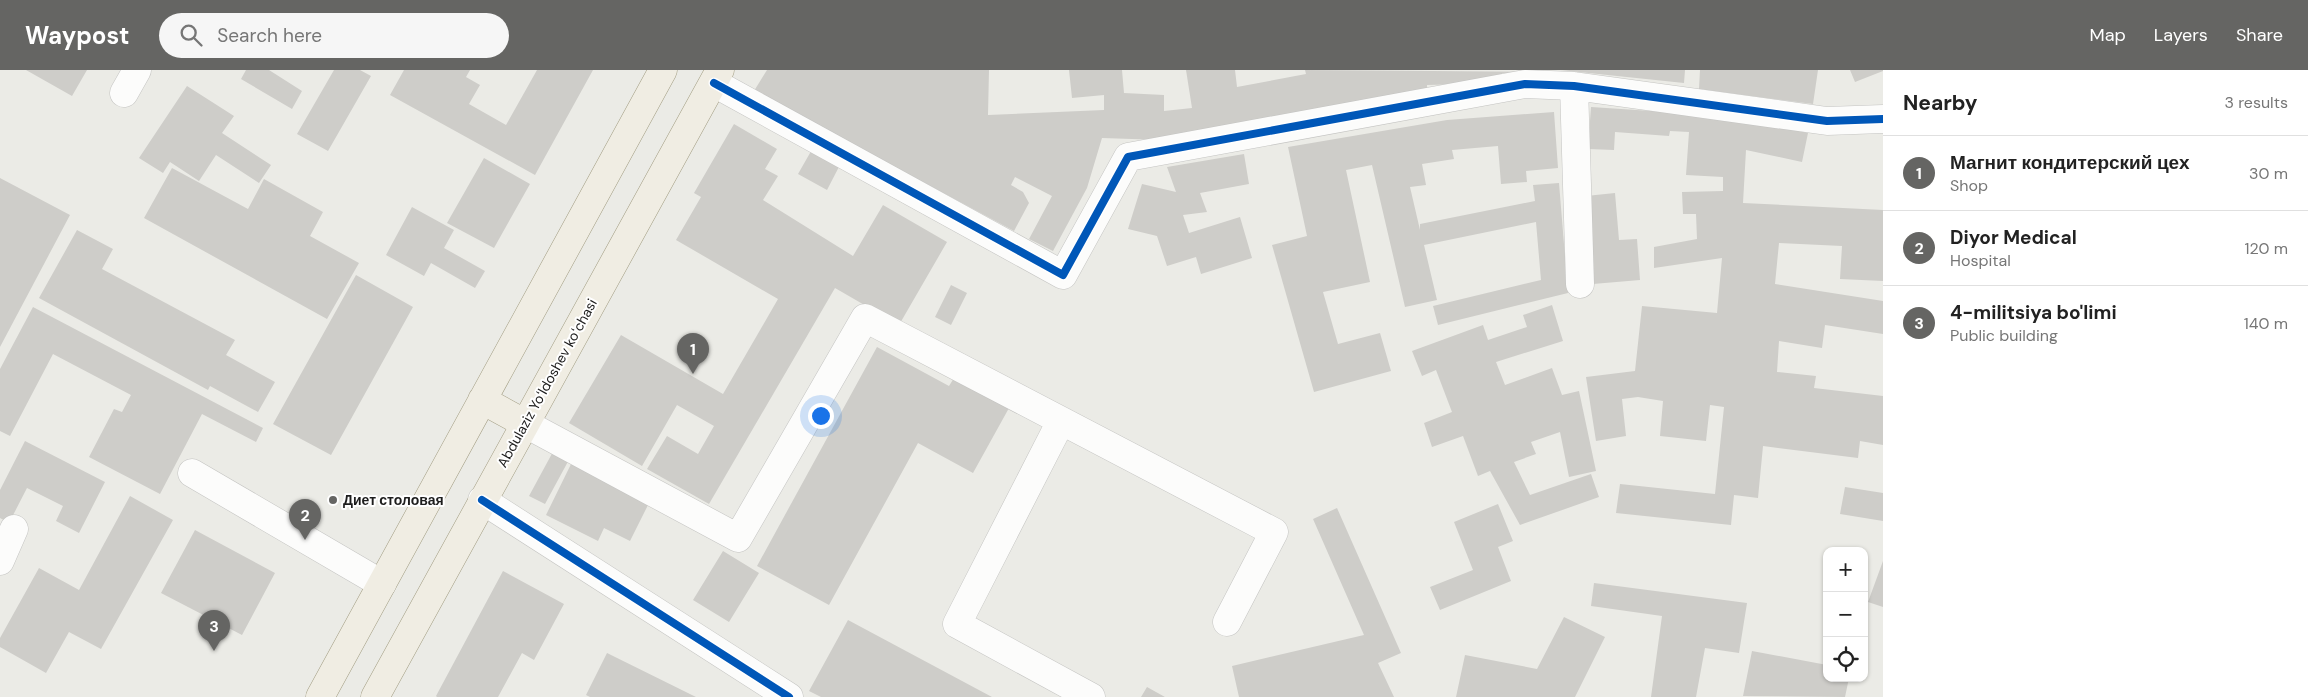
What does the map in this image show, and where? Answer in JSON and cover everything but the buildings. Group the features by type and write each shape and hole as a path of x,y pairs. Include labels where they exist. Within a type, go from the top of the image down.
{"main road":[{"path":"320,697 663,70"},
{"name":"Abdulaziz Yoʻldoshev koʻchasi","path":"374,697 717,77"},
{"path":"482,400 524,423"}],"street":[{"path":"124,94 137,70"},
{"path":"717,77 1063,275 1128,157 1525,84 1574,86 1827,121 1883,119"},
{"path":"1574,86 1580,284"},
{"path":"524,423 738,538 865,318 1274,532 1227,622"},
{"path":"1061,421 957,624 1091,697"},
{"path":"192,473 382,584"},
{"path":"482,500 789,697"},
{"path":"0,561 14,529"}],"cycle path":[{"path":"714,83 1063,275 1128,157 1525,84 1574,86 1827,121 1883,119"},
{"path":"482,500 789,697"}],"place":[{"name":"Магнит кондитерский цех","path":"693,374"},
{"name":"Диет столовая","path":"333,500"},
{"name":"Diyor Medical","path":"305,540"},
{"name":"4-militsiya bo'limi","path":"214,651"}]}
